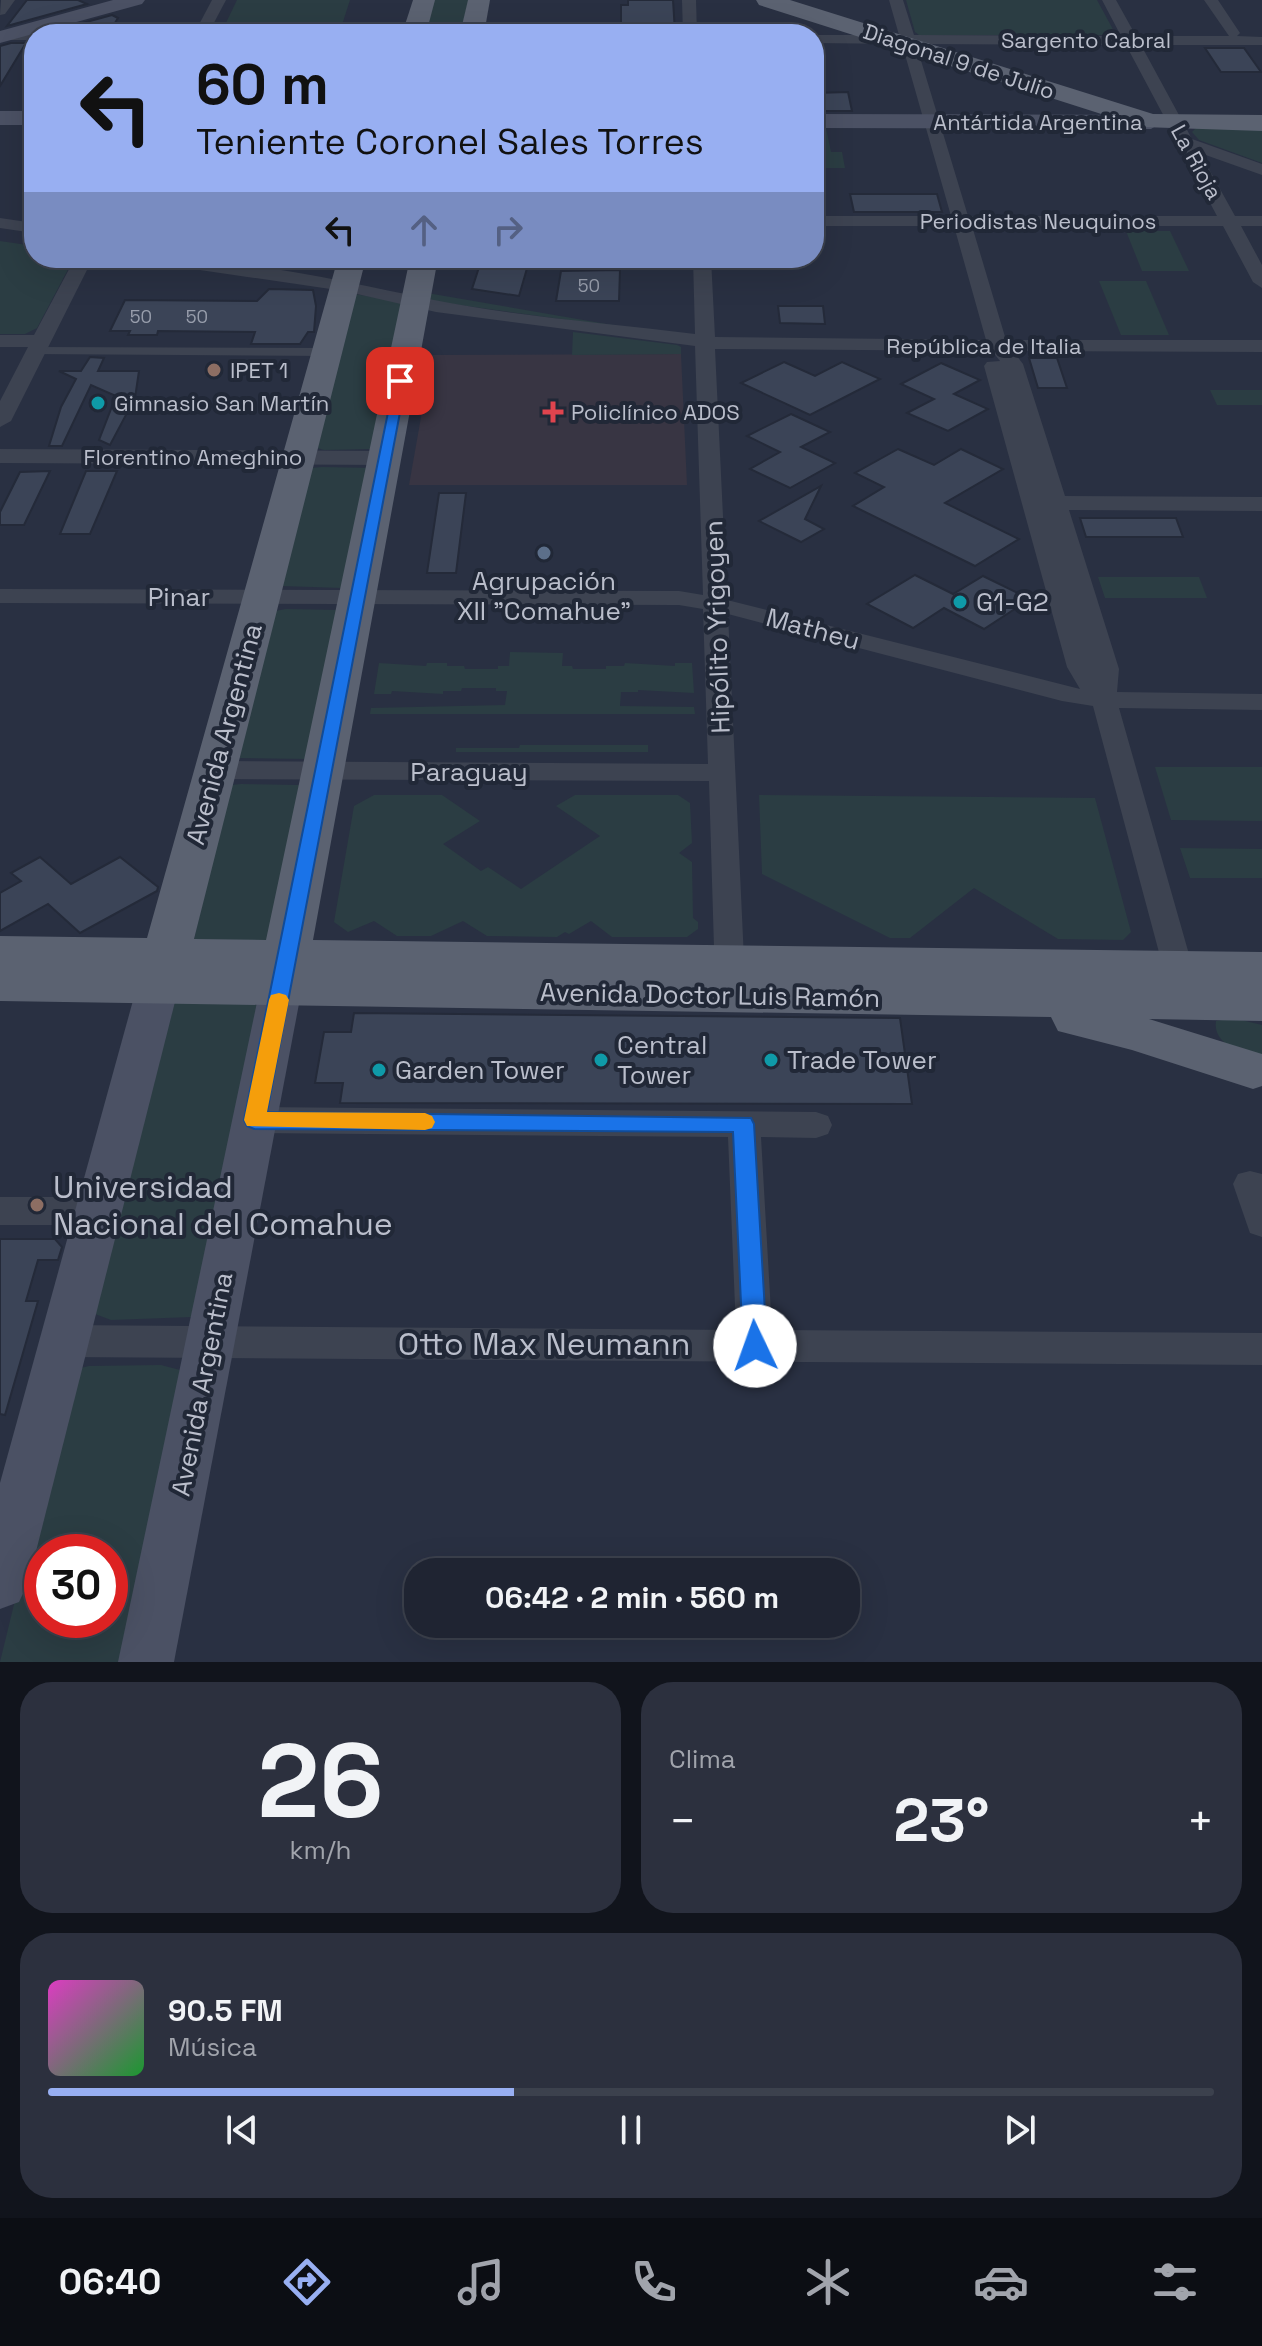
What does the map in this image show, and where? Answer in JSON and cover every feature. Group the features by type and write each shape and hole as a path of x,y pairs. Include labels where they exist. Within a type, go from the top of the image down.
{"main road":[{"path":"37,24 97,0"},
{"path":"39,24 135,0"},
{"path":"417,24 424,0"},
{"path":"474,24 479,0"},
{"name":"Diagonal 9 de Julio","path":"767,0 863,25 1117,106 1171,129"},
{"name":"Diagonal 9 de Julio","path":"797,0 863,25"},
{"path":"1,34 24,28"},
{"name":"Diagonal 9 de Julio","path":"1117,106 1153,105 1161,101 1160,95"},
{"path":"0,118 24,118"},
{"name":"Antártida Argentina","path":"824,121 930,121 1171,129 1262,123"},
{"name":"Avenida Argentina","path":"0,1583 348,271"},
{"name":"Avenida Argentina","path":"146,1662 421,292"},
{"path":"0,953 162,971"},
{"name":"Avenida Doctor Luis Ramón","path":"730,979 950,998 1182,985 1262,969"},
{"path":"0,984 162,971"},
{"name":"Avenida Doctor Luis Ramón","path":"162,971 1182,985 1262,1003"},
{"path":"1182,985 1199,1025 1213,1045 1257,1071"},
{"path":"950,998 1032,1010 1103,1025 1257,1071"}],"street":[{"path":"0,11 8,0"},
{"path":"38,24 116,0"},
{"path":"206,24 219,0"},
{"path":"689,0 690,24"},
{"path":"782,0 863,25"},
{"path":"896,0 998,346 1013,364 1106,669 1104,700 1182,985"},
{"name":"La Rioja","path":"1109,0 1160,95 1171,129 1229,221 1262,282"},
{"path":"1211,0 1233,33"},
{"name":"Sargento Cabral","path":"824,39 1262,41"},
{"name":"Diagonal 9 de Julio","path":"1171,129 1262,170"},
{"name":"Periodistas Neuquinos","path":"824,221 1262,221"},
{"path":"0,223 24,227"},
{"path":"0,236 24,239"},
{"path":"0,421 79,268"},
{"path":"304,268 348,271"},
{"path":"324,268 348,271"},
{"name":"Hipólito Yrigoyen","path":"703,268 730,979"},
{"name":"República de Italia","path":"348,271 421,292 707,342 754,345 1262,346"},
{"path":"0,341 39,346 327,352"},
{"path":"998,346 994,364 1080,667 1085,680 1104,700"},
{"name":"Florentino Ameghino","path":"0,456 386,458"},
{"path":"1056,503 1262,504"},
{"name":"Pinar","path":"0,596 359,598"},
{"name":"Matheu","path":"359,598 663,597 716,604 1071,696 1104,700 1262,702"},
{"name":"Paraguay","path":"215,770 723,773"},
{"path":"254,1120 816,1125"},
{"path":"744,1124 755,1346"},
{"path":"1250,1184 1262,1223"},
{"path":"0,1211 99,1211"},
{"name":"Otto Max Neumann","path":"63,1341 1262,1349"}],"shaded area":[{"path":"237,0 350,0 342,24 225,24"},
{"path":"430,0 476,0 466,24 426,24"},
{"path":"906,0 1097,0 1116,35 919,35 915,32"},
{"path":"1262,127 1262,163 1199,140 1192,132 1196,128"},
{"path":"824,128 831,152 842,152 845,168 824,168"},
{"path":"1126,231 1170,231 1189,271 1142,271"},
{"path":"0,241 24,245 24,268 69,268 37,328 25,334 0,334"},
{"path":"1099,281 1146,281 1169,335 1121,335"},
{"path":"354,294 404,302 373,449 324,450 317,448"},
{"path":"429,294 433,294 647,331 431,301"},
{"path":"573,332 677,345 681,347 681,354 572,355"},
{"name":"Policlínico ADOS","path":"681,354 687,485 409,485 432,355"},
{"path":"1210,390 1262,390 1262,405 1217,405"},
{"path":"311,468 372,468 343,588 282,586"},
{"path":"1098,577 1199,577 1207,598 1105,598"},
{"path":"339,610 307,759 239,758 275,611"},
{"path":"510,652 563,653 562,666 572,666 573,669 606,669 606,666 624,666 625,663 675,666 675,663 692,663 694,693 621,692 620,706 694,707 695,714 370,714 371,708 505,705 507,691 496,691 496,688 462,688 461,691 443,691 443,694 392,691 391,694 374,694 379,663 426,666 427,663 447,663 447,666 464,666 465,669 498,669 498,666 509,666"},
{"path":"520,745 648,745 648,752 456,752 456,748 519,748"},
{"path":"1155,767 1262,767 1262,821 1171,820"},
{"path":"231,785 299,785 271,940 193,943"},
{"path":"374,795 442,795 480,821 443,844 481,871 488,867 521,889 600,836 556,806 575,795 678,795 690,803 692,843 679,853 692,862 693,918 698,922 698,929 687,937 612,937 591,921 557,937 487,936 463,921 431,936 397,936 374,921 348,932 334,922 354,806"},
{"path":"759,795 1095,798 1131,932 1123,940 1058,939 974,888 910,938 890,938 762,874"},
{"path":"1180,848 1262,849 1262,878 1190,878"},
{"path":"259,998 192,1317 111,1320 95,1314 171,1002"},
{"path":"1233,1018 1262,1025 1262,1062 1231,1048 1219,1036 1216,1021"},
{"path":"161,1365 180,1370 131,1662 0,1662 24,1563 24,1638 128,1638 128,1534 31,1534 67,1386 81,1368"}],"building":[{"path":"27,0 78,0 87,4 7,26"},
{"path":"628,0 673,0 674,24 621,24 621,5 628,5"},
{"path":"112,15 118,18 114,24 79,24"},
{"path":"24,43 0,86 0,46"},
{"path":"1205,48 1244,48 1261,72 1221,72"},
{"path":"848,92 852,111 824,111 824,93"},
{"path":"850,194 937,194 942,212 854,212"},
{"path":"479,268 527,268 519,296 472,289"},
{"path":"620,270 619,301 556,301 561,271"},
{"path":"269,289 313,290 316,306 314,332 308,332 300,344 251,344 255,332 158,331 157,335 128,335 130,331 110,331 125,300 257,301"},
{"path":"778,306 823,306 825,324 780,323"},
{"name":"Gimnasio San Martín","path":"90,357 104,358 98,371 139,371 135,398 110,445 99,440 116,396 91,385 62,446 49,446 61,407 76,379 59,371 81,371"},
{"path":"1029,358 1057,358 1067,388 1038,388"},
{"path":"784,362 815,376 842,362 880,379 810,415 741,383"},
{"path":"941,363 980,380 954,394 988,409 948,431 907,413 934,399 901,384"},
{"path":"791,414 830,432 801,447 835,463 790,488 750,469 780,452 747,436"},
{"path":"898,449 934,465 961,449 1003,469 945,503 1019,539 975,566 853,506 884,487 855,473"},
{"path":"50,471 24,525 0,525 0,512 20,472"},
{"path":"86,471 117,471 90,534 60,534"},
{"path":"821,486 805,519 824,529 801,542 759,521"},
{"path":"439,493 466,493 456,573 427,573"},
{"path":"1080,518 1176,518 1183,537 1086,537"},
{"name":"G1-G2","path":"915,575 953,594 983,576 1030,599 984,629 944,608 913,628 867,604"},
{"path":"40,857 71,884 120,857 158,887 157,891 80,933 48,904 0,931 0,893 21,881 11,873"},
{"path":"354,1013 900,1018 912,1104 340,1103 343,1083 315,1083 324,1032 351,1032"},
{"path":"0,1239 55,1239 62,1247 58,1260 38,1260 26,1301 38,1301 5,1415 0,1414"}],"slow traffic":[{"path":"279,1000 254,1120 425,1122"}],"place":[{"name":"IPET 1","path":"214,370"},
{"name":"Gimnasio San Martín","path":"98,403"},
{"name":"Policlínico ADOS","path":"553,412"},
{"name":"Agrupación XII \"Comahue\"","path":"544,553"},
{"name":"G1-G2","path":"960,602"},
{"name":"Central Tower","path":"601,1060"},
{"name":"Trade Tower","path":"771,1060"},
{"name":"Garden Tower","path":"379,1070"},
{"name":"Universidad Nacional del Comahue","path":"37,1205"}],"route":[{"path":"400,381 254,1120 744,1124 755,1346"}]}
